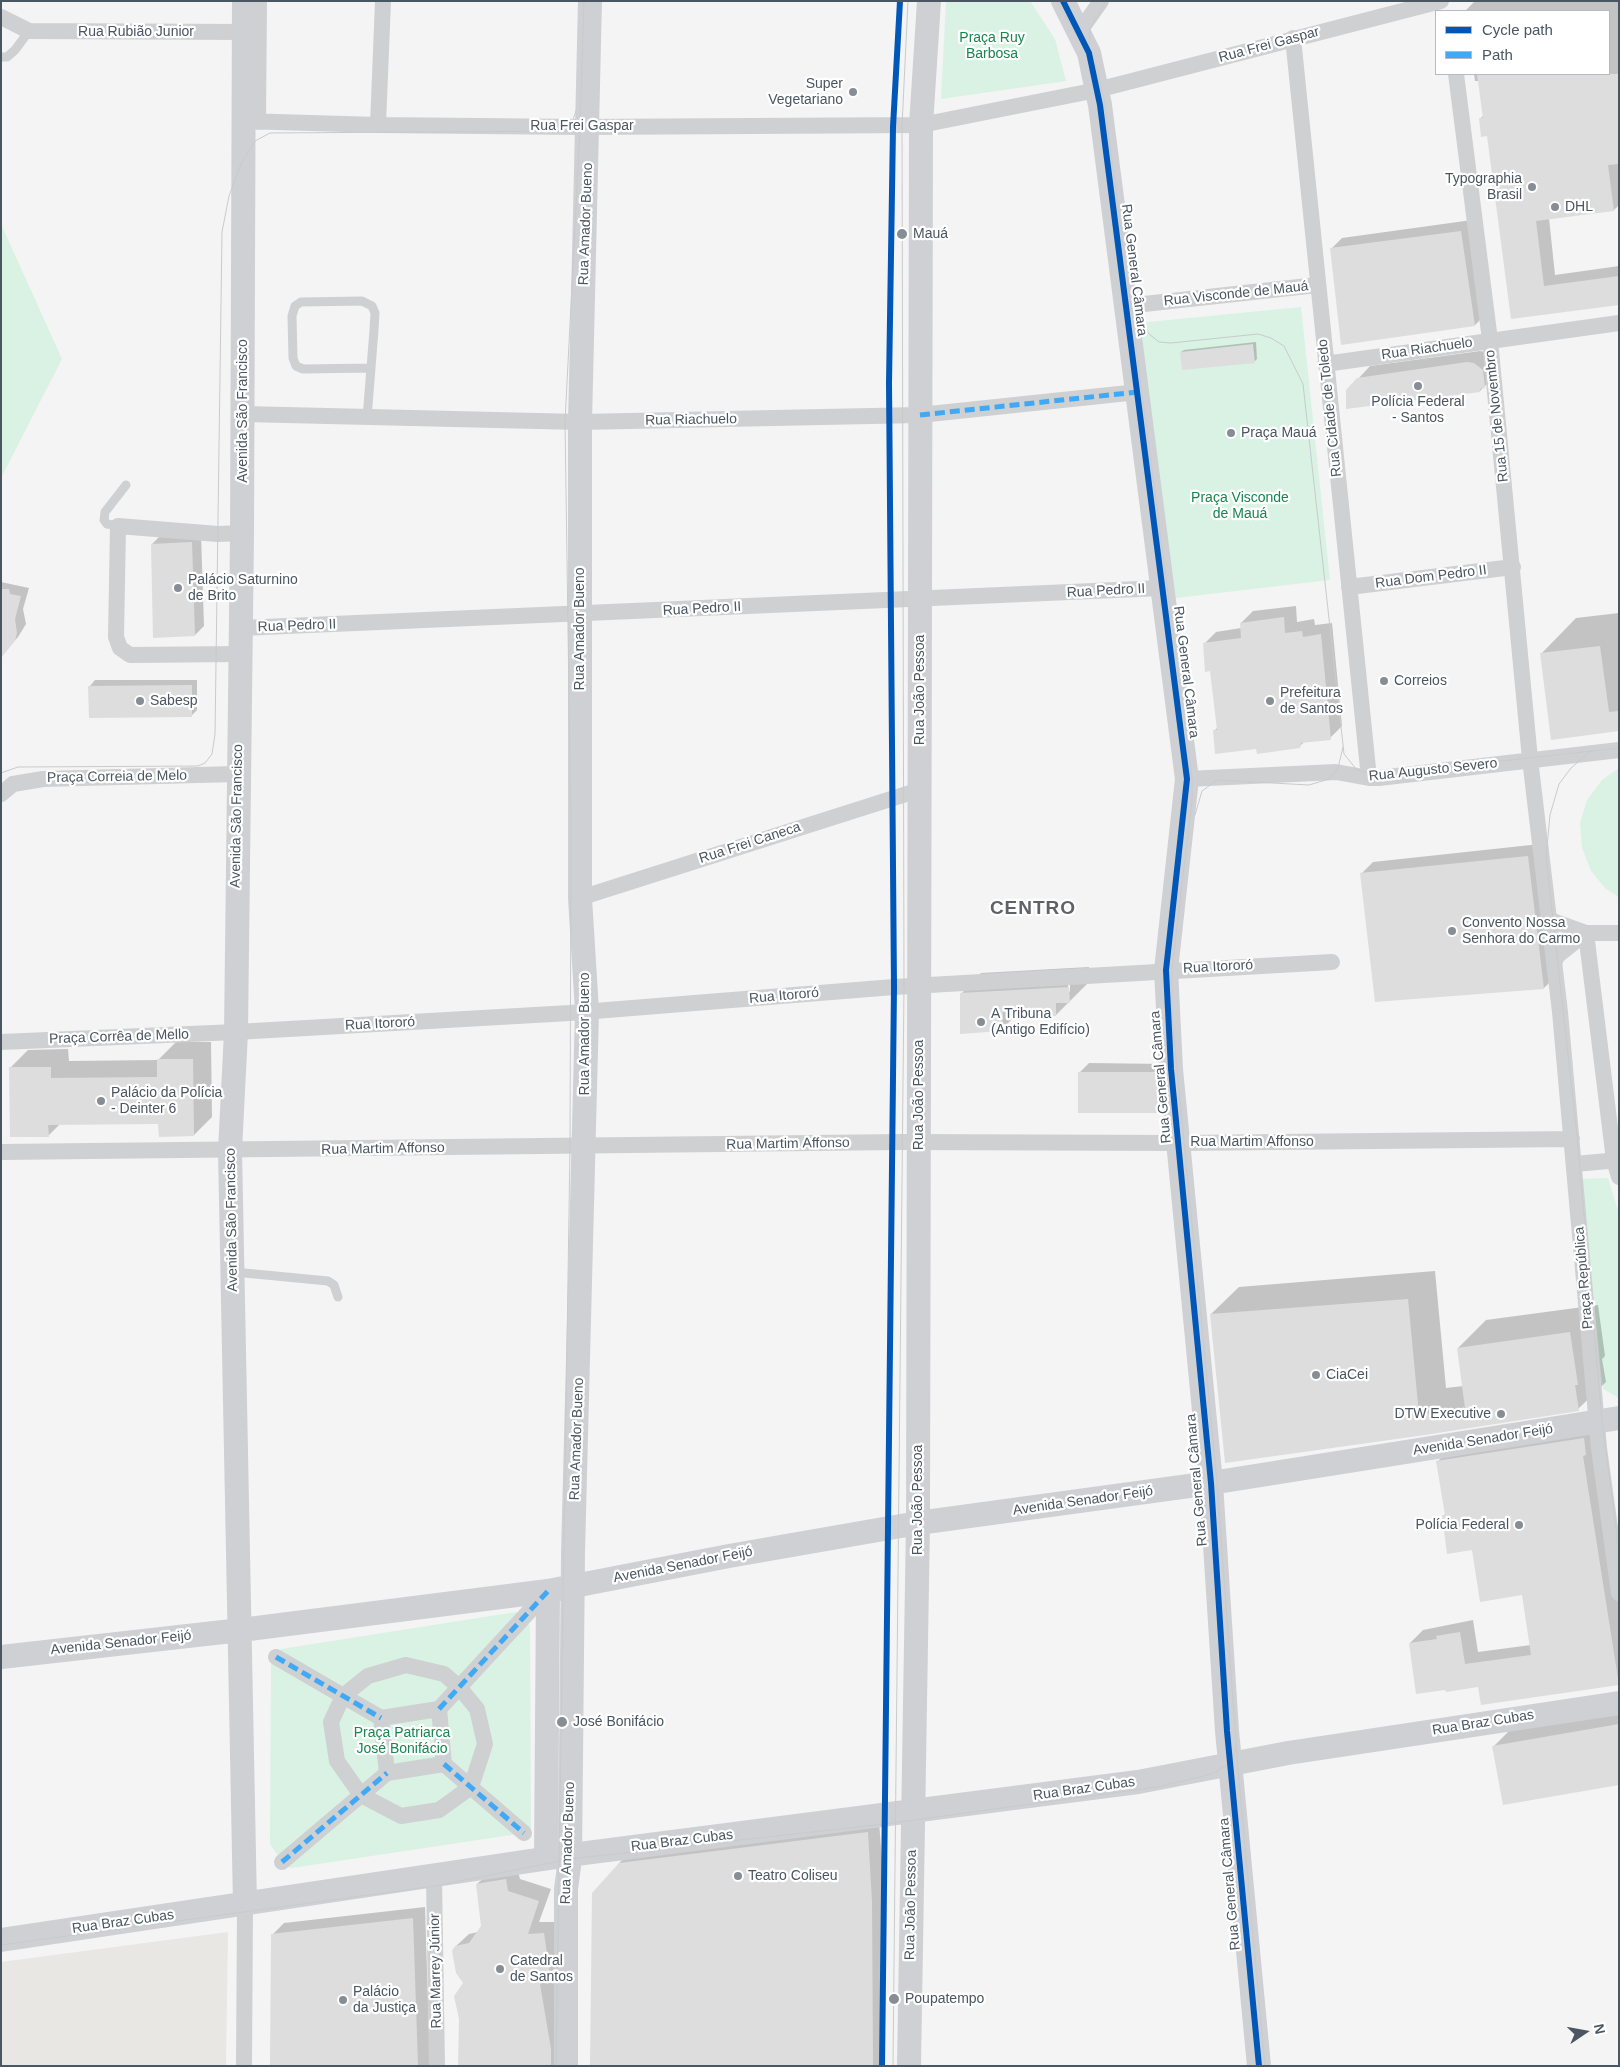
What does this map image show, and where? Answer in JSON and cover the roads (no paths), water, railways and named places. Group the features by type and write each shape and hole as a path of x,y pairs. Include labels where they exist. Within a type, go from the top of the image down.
{"street":[{"name":"Avenida São Francisco","path":"244,1 244,32 250,122"},
{"name":"Avenida São Francisco","path":"241,1630 230,1150 236,1032 237,774 250,122 260,1"},
{"path":"378,125 383,1"},
{"name":"Rua Amador Bueno","path":"566,2066 566,1889 570,1855 573,1586 587,1012 580,898 580,422 589,127 590,1"},
{"path":"929,1 921,125 1097,90 1090,53 1064,1"},
{"path":"1079,32 1100,1"},
{"name":"Rua Frei Gaspar","path":"1097,90 1441,1"},
{"path":"1,17 29,30"},
{"name":"Rua Rubião Junior","path":"29,30 244,32"},
{"name":"Rua Cidade de Toledo","path":"1293,38 1369,778"},
{"name":"Rua 15 de Novembro","path":"1456,75 1490,340 1530,759 1550,920"},
{"name":"Rua General Câmara","path":"1097,90 1188,779 1166,970 1171,1069 1211,1483 1227,1731 1232,1762 1259,2066"},
{"name":"Rua Frei Gaspar","path":"250,122 589,127 921,125"},
{"name":"Rua João Pessoa","path":"909,2066 918,1523 921,125"},
{"name":"Rua Visconde de Mauá","path":"1126,306 1317,285"},
{"name":"Rua Riachuelo","path":"1325,364 1619,323"},
{"name":"Rua Riachuelo","path":"243,414 580,422 920,415 1138,392"},
{"path":"240,654 130,655 120,648 116,637 118,526 218,534 242,533"},
{"name":"Rua Dom Pedro II","path":"1349,587 1513,567"},
{"name":"Rua Pedro II","path":"241,628 1162,588"},
{"name":"Rua Augusto Severo","path":"1188,779 1336,772 1369,778 1619,750"},
{"name":"Praça Correia de Melo","path":"1,794 14,784 43,779 237,774"},
{"name":"Rua Frei Caneca","path":"580,898 919,790"},
{"path":"1550,920 1586,933 1619,933"},
{"name":"Praça República","path":"1550,920 1572,1139 1608,1420 1619,1593"},
{"path":"1555,961 1558,956 1586,933"},
{"path":"1586,933 1619,1177"},
{"name":"Rua Itororó","path":"236,1032 587,1012 919,986 1166,970 1332,962"},
{"name":"Praça Corrêa de Mello","path":"1,1042 236,1032"},
{"name":"Rua Martim Affonso","path":"2,1151 584,1147 919,1142 1179,1143 1572,1139"},
{"path":"1575,1164 1616,1160"},
{"name":"Avenida Senador Feijó","path":"548,1590 918,1523 1211,1483 1608,1420"},
{"path":"244,2066 245,1905 241,1630 548,1590"},
{"path":"276,1657 381,1718 439,1709 548,1590"},
{"path":"245,1905 546,1858 548,1590"},
{"name":"Avenida Senador Feijó","path":"1,1657 241,1630"},
{"path":"406,1665 444,1674 459,1687 477,1709 485,1744 471,1787 439,1810 401,1816 361,1795 337,1761 331,1722 343,1696 368,1676 406,1665"},
{"name":"Rua Braz Cubas","path":"546,1858 1138,1782 1219,1768 1232,1762 1619,1703"},
{"path":"439,1709 444,1764 524,1833"},
{"path":"381,1718 387,1773"},
{"path":"282,1862 387,1773 444,1764"},
{"name":"Rua Marrey Júnior","path":"434,1876 437,2066"},
{"name":"Rua Braz Cubas","path":"1,1940 245,1905"}],"lane":[{"path":"1,58 7,58 29,30"},
{"path":"367,418 371,368 375,313 372,306 362,301 300,302 295,306 292,316 293,358 296,366 303,368 371,368"},
{"path":"118,526 107,524 104,520 105,512 126,485"},
{"path":"233,1272 328,1281 334,1285 338,1297"}],"tram line":[{"path":"556,2066 570,1147 571,834 565,422 580,127 584,1"},
{"path":"893,2066 904,987 902,126 908,1"},
{"path":"1056,1 1097,68 1104,98 1192,779 1192,801 1172,969 1172,1017 1217,1482 1238,1769 1265,2066"},
{"path":"1089,53 1090,29 1106,1"},
{"path":"1,773 18,767 198,766 205,763 212,754 215,734 222,232 229,196 241,164 255,141 270,133 569,131 576,111"},
{"path":"1135,311 1149,334 1159,342 1171,343 1258,334 1271,338 1284,346 1303,384 1344,754 1357,770 1375,775 1619,748"},
{"path":"1195,815 1202,791 1217,780 1309,785 1329,779 1338,768 1343,747"},
{"path":"1591,751 1571,768 1559,784 1550,815 1546,857 1577,1135 1602,1420 1619,1552"},
{"path":"1,1945 435,1886 570,1859 884,1824 1157,1787 1212,1774 1232,1762 1235,1749"}],"place":[{"name":"Super Vegetariano","path":"853,92"},
{"name":"Typographia Brasil","path":"1532,187"},
{"name":"DHL","path":"1555,207"},
{"name":"Mauá","path":"902,234"},
{"name":"Polícia Federal - Santos","path":"1418,386"},
{"name":"Praça Mauá","path":"1231,433"},
{"name":"Palácio Saturnino de Brito","path":"178,588"},
{"name":"Correios","path":"1384,681"},
{"name":"Sabesp","path":"140,701"},
{"name":"Prefeitura de Santos","path":"1270,701"},
{"name":"Convento Nossa Senhora do Carmo","path":"1452,931"},
{"name":"A Tribuna (Antigo Edifício)","path":"981,1022"},
{"name":"Palácio da Polícia - Deinter 6","path":"101,1101"},
{"name":"CiaCei","path":"1316,1375"},
{"name":"DTW Executive","path":"1501,1414"},
{"name":"Polícia Federal","path":"1519,1525"},
{"name":"José Bonifácio","path":"562,1722"},
{"name":"Teatro Coliseu","path":"738,1876"},
{"name":"Catedral de Santos","path":"500,1969"},
{"name":"Poupatempo","path":"894,1999"},
{"name":"Palácio da Justiça","path":"343,2000"}],"district":[{"name":"CENTRO","path":"1033,909"}],"park label":[{"name":"Praça Ruy Barbosa","path":"992,46"},
{"name":"Praça Visconde de Mauá","path":"1240,506"},
{"name":"Praça Patriarca José Bonifácio","path":"402,1742"}]}
